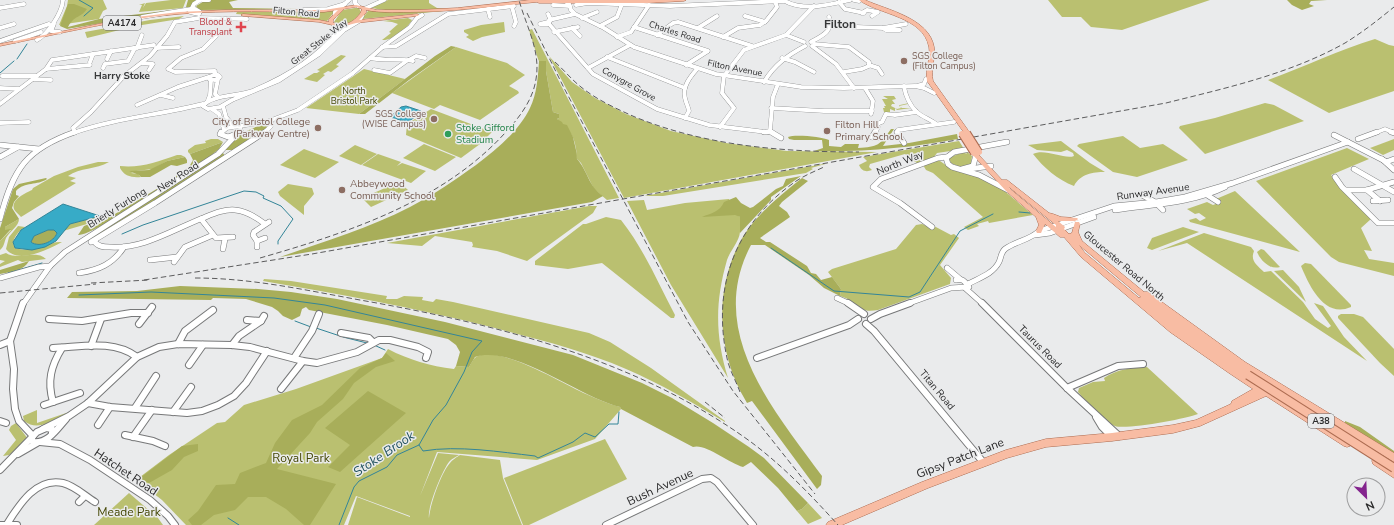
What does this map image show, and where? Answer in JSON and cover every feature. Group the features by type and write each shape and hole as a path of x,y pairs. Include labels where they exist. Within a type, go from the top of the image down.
{"main road":[{"path":"591,0 666,0"},
{"path":"359,6 364,9 379,11 444,10 545,1 637,3 684,0"},
{"name":"A38","path":"858,0 903,19 922,33 928,47 925,68 926,79 957,121 977,154 1008,190"},
{"name":"A38","path":"858,0 905,18 925,32 932,47 928,71 931,86 934,93 957,121"},
{"name":"Filton Road","path":"42,36 128,19 192,10 200,13 314,21 345,26 356,22 545,1"},
{"name":"Filton Road","path":"42,36 153,18 200,13 324,11 338,9 345,6 359,6"},
{"path":"332,25 330,21 345,6"},
{"path":"356,22 362,16 364,9"},
{"name":"A4174","path":"0,47 8,43 42,36"},
{"name":"A4174","path":"0,47 42,36"},
{"name":"Gloucester Road North","path":"989,167 1037,207 1057,229"},
{"name":"Gloucester Road North","path":"1008,190 1039,217 1057,229 1195,339 1249,374"},
{"path":"1037,207 1058,218 1076,221 1076,244 1083,255 1153,314 1201,350 1268,382 1276,401 1297,412"},
{"path":"1037,233 1042,224 1039,217"},
{"name":"Gloucester Road North","path":"1076,244 1107,265 1150,303"},
{"path":"1107,265 1249,374 1271,389 1284,403 1394,474"},
{"path":"1222,412 1229,403 1248,392 1251,387 1249,374"},
{"name":"A38","path":"1249,374 1394,463"},
{"name":"A38","path":"1249,374 1394,468"},
{"path":"1271,389 1280,390 1275,393 1284,403"},
{"name":"A38","path":"1271,389 1327,415 1394,458"},
{"name":"Gipsy Patch Lane","path":"831,525 983,462 1046,443 1173,429 1197,423 1222,412 1231,405 1271,389"}],"street":[{"path":"60,32 54,32 51,30 60,13 63,0"},
{"path":"42,36 45,28 56,15 63,0"},
{"path":"192,10 201,0 207,0"},
{"path":"192,10 198,4 207,0"},
{"path":"290,11 328,9 345,6 349,0"},
{"path":"355,0 355,3 359,6 384,0"},
{"path":"553,5 570,6 578,2 588,0"},
{"path":"578,2 649,5 783,0 791,5 815,3 820,5 850,0"},
{"name":"Filton Avenue","path":"565,1 575,14 600,26 630,45 697,69 725,76 808,88 931,86"},
{"path":"723,37 738,28 756,26 765,22 777,7 775,1"},
{"path":"839,2 845,9 863,13 867,10 878,12 872,16"},
{"path":"364,9 375,3"},
{"path":"720,127 734,108 722,93 723,79 742,52 752,46 786,35 794,28 815,3"},
{"path":"0,8 24,4"},
{"path":"600,26 617,17 622,4"},
{"path":"617,37 631,32 649,5"},
{"path":"382,47 396,46 445,15 513,6 516,22 514,26"},
{"path":"335,15 335,12 338,9"},
{"path":"488,9 490,17"},
{"path":"582,18 599,12 591,9"},
{"path":"42,36 60,13"},
{"name":"New Road","path":"239,131 257,124 271,121 300,108 349,76 382,47 410,27 422,14"},
{"name":"Conygre Grove","path":"549,14 549,22 554,32 571,53 588,68 605,81 657,109 720,127 766,132 770,131"},
{"path":"549,22 575,14"},
{"path":"408,16 415,20"},
{"path":"698,28 717,16"},
{"path":"745,16 765,22"},
{"path":"829,17 832,26"},
{"path":"75,132 73,128 91,112 121,78 142,63 155,47 167,36 175,22 199,18 246,19"},
{"name":"Great Stoke Way","path":"209,109 225,105 287,76 322,51 344,30 356,22"},
{"path":"657,35 677,22 752,46"},
{"path":"0,28 14,24"},
{"path":"0,40 49,24"},
{"path":"832,26 883,28 906,24"},
{"name":"Great Stoke Way","path":"224,98 237,96 259,88 292,70 334,36 338,30 332,25"},
{"path":"554,32 578,26"},
{"path":"812,44 825,34 832,26"},
{"name":"Charles Road","path":"634,27 708,51 686,65"},
{"path":"36,28 45,28"},
{"path":"572,28 580,36"},
{"path":"883,28 886,30 900,30"},
{"path":"104,66 128,61 142,35"},
{"path":"217,35 203,48 182,57 168,68 170,71 174,72 215,71 215,94 218,97"},
{"path":"786,35 805,44 850,48 868,60 869,65"},
{"path":"764,82 772,69 782,58 805,44"},
{"path":"812,44 835,62 844,72 854,88"},
{"path":"588,68 630,45"},
{"path":"0,104 46,68 52,60 136,48 179,48"},
{"path":"46,68 68,68 90,64 96,49"},
{"path":"107,59 111,52"},
{"path":"374,70 387,73 410,61 416,56 425,58"},
{"path":"608,57 685,88"},
{"path":"370,58 385,60 396,58 410,61"},
{"path":"782,58 795,62 814,72"},
{"path":"142,63 153,64 147,71 156,70"},
{"path":"869,65 877,67 882,72"},
{"path":"844,72 864,69 869,65"},
{"path":"685,118 689,111 685,97 685,88 687,81 697,69"},
{"path":"140,103 178,87 210,79 216,75"},
{"path":"210,79 216,75"},
{"path":"2,76 51,80"},
{"path":"208,100 210,95 210,79"},
{"path":"916,86 924,84 926,79"},
{"path":"778,84 771,108 770,131 781,138"},
{"path":"904,86 905,94 917,112 930,118 936,124"},
{"name":"Filton Avenue","path":"916,86 934,93"},
{"path":"0,88 19,89"},
{"path":"771,108 872,112 873,101 865,88"},
{"path":"161,94 172,99 178,96"},
{"path":"0,219 2,208 11,184 18,171 29,157 39,149 59,138 75,132 181,110 203,104 208,100 218,97 228,100 223,110 227,122 239,131 225,137"},
{"path":"203,104 204,108 219,114 224,129"},
{"path":"181,110 209,109"},
{"path":"872,137 878,127 877,124 882,122 886,114 897,115 917,112"},
{"name":"New Road","path":"265,238 257,244 253,235 254,232 267,223 246,212 235,210 222,212 201,219 150,241 124,247 101,246 92,241 269,129 271,121"},
{"path":"904,143 896,130 947,124 957,121"},
{"path":"0,123 29,122"},
{"path":"225,137 220,134 224,129 233,126"},
{"path":"1358,139 1385,129 1394,133"},
{"name":"Brierly Furlong","path":"10,341 23,303 37,286 50,266 75,245 215,156 239,131"},
{"path":"1334,135 1386,162 1394,170"},
{"path":"225,137 224,147 232,153"},
{"path":"946,159 957,151 1007,142"},
{"name":"Runway Avenue","path":"1156,205 1233,183 1348,142"},
{"path":"0,145 39,149"},
{"path":"0,157 19,147"},
{"path":"967,169 975,164 977,154"},
{"name":"North Way","path":"932,227 900,203 873,187 881,180 935,159 946,159 950,166 956,169"},
{"path":"1386,162 1394,159"},
{"path":"956,169 989,167"},
{"path":"956,169 979,175 1008,190"},
{"path":"1354,169 1394,192"},
{"path":"1335,177 1378,223 1394,223"},
{"path":"1346,190 1367,190 1394,182"},
{"name":"Runway Avenue","path":"865,319 960,283 976,279 992,271 997,266 1002,252 1006,248 1037,233 1057,229 1076,221 1116,209 1182,203 1206,196 1233,183"},
{"path":"1367,190 1380,200"},
{"path":"1200,193 1216,203"},
{"path":"1373,201 1388,200"},
{"path":"201,219 216,238 225,239 233,237"},
{"path":"153,259 176,260 185,246 193,241 213,235"},
{"path":"221,248 225,239"},
{"path":"79,273 91,270 100,270 119,258 124,247"},
{"path":"0,278 39,267 50,266"},
{"name":"Taurus Road","path":"947,268 960,283 972,292 1095,415 1102,427 1114,435"},
{"path":"755,359 865,319 847,302 837,298"},
{"path":"139,324 152,307"},
{"path":"178,344 185,332 209,311"},
{"path":"55,318 82,321 131,313 148,313"},
{"path":"294,358 319,314"},
{"path":"232,345 239,336 263,318 247,320"},
{"path":"91,346 101,319"},
{"name":"Titan Road","path":"865,319 983,462"},
{"path":"341,333 350,336 369,338 373,342"},
{"path":"0,470 14,456 36,440 41,430 69,416 88,402 137,357 160,347 178,344 232,345 267,351 303,361 321,362 336,359 363,350 373,342 379,340 390,340 418,347 428,354"},
{"path":"0,345 10,341 14,369 14,402 19,421 36,440 47,440 69,416"},
{"path":"189,365 202,345"},
{"path":"53,348 91,346 120,348 132,352 137,357"},
{"path":"53,402 49,388 49,377 57,356 62,348"},
{"path":"88,402 110,407 173,412 194,413 210,411 241,389 267,351"},
{"path":"281,389 303,361"},
{"path":"1067,388 1118,366 1143,364"},
{"path":"135,408 156,376"},
{"path":"173,412 188,396 191,387"},
{"path":"44,405 80,393"},
{"path":"98,422 110,407"},
{"path":"133,437 152,410"},
{"path":"24,427 41,430 50,429 52,434"},
{"name":"Hatchet Road","path":"52,434 60,444"},
{"path":"125,435 153,441 165,446"},
{"name":"Hatchet Road","path":"36,440 60,444 81,455 125,482 150,500 168,516 175,525"},
{"path":"148,447 153,441"},
{"name":"Bush Avenue","path":"606,525 702,479 711,478 717,482 753,525"},
{"path":"4,525 20,503 33,490 47,484 63,483 95,502"},
{"path":"78,502 85,496"},
{"path":"4,525 17,525"}],"green space":[{"path":"68,0 103,0 107,9 103,11 99,19 59,25"},
{"path":"186,0 183,8 139,12 142,5 139,5 145,3 143,8 146,3"},
{"path":"188,0 200,0 193,7 189,8 67,29 60,26 68,4 74,4 87,9 75,18 68,27 99,19 188,8 186,7"},
{"path":"206,0 238,0 229,2 233,8 298,9 199,10 196,6"},
{"path":"388,0 429,0 429,3 437,8 446,9 384,10 371,7"},
{"path":"1048,0 1210,0 1122,30 1091,27 1081,17 1062,17"},
{"path":"1287,0 1327,0 1311,1 1309,4 1314,6 1302,10 1292,5"},
{"path":"359,8 361,12 350,23 338,24 334,22 342,10"},
{"path":"335,11 327,21 236,14 237,12"},
{"path":"368,11 443,11 362,19"},
{"path":"184,16 179,19 136,26 87,38 85,32 150,20"},
{"path":"408,18 412,20 403,31 390,39 382,40 391,33 389,32 398,24 383,21"},
{"path":"504,22 505,32 482,37 473,41 466,37 469,35 464,32 464,30 481,25"},
{"path":"532,29 619,198 607,200 594,189 581,163 577,159 572,135 557,119 559,118 559,114 553,112 546,71 546,61 539,61 538,59 529,30"},
{"path":"1375,39 1394,46 1394,91 1329,113 1268,80 1348,48"},
{"path":"451,46 456,47 409,80 365,114 359,114 435,56"},
{"path":"456,47 507,63 525,75 509,86 519,93 480,120 440,105 434,109 392,93"},
{"path":"341,55 346,56 336,65 339,66 331,72 328,71 323,74 325,75 317,82 304,79 314,73 317,73 320,71 317,70"},
{"path":"549,56 572,82 595,98 626,114 671,131 726,143 787,151 877,152 624,198"},
{"path":"539,61 546,61 546,71 553,112 559,114 559,118 557,119 563,124 567,125 573,137 577,159 584,168 594,188 603,196 592,202 280,257 346,234 394,215 452,182 476,165 506,140 520,124 530,108 537,85"},
{"name":"North Bristol Park","path":"364,69 405,79 359,114 306,108"},
{"path":"883,96 894,96 896,99 892,100 895,104 892,104 891,106 895,108 895,111 890,109 890,113 884,112 883,108 886,106 882,99 888,99"},
{"path":"909,103 910,106 908,104 899,105"},
{"path":"1265,103 1274,105 1304,121 1205,154 1179,128 1180,126 1215,118"},
{"path":"900,107 911,108 897,110 895,108 901,108"},
{"name":"Stoke Gifford Stadium","path":"431,109 492,132 480,144 461,158 406,135 407,124"},
{"path":"267,125 268,127 233,150 226,150 225,148 233,140 252,128"},
{"path":"891,129 894,129 883,146 909,143 957,134 958,139 887,149 814,151 823,148 822,140 794,140 789,139 788,137 815,137 829,140 829,146 841,147 845,144 859,144 858,148 865,148 874,146 881,142"},
{"path":"1123,136 1140,148 1163,144 1188,160 1137,177 1113,172 1077,146 1079,144"},
{"path":"218,139 223,142 190,154 188,152 188,150 195,145 206,143 205,141"},
{"path":"1394,139 1394,150 1383,155 1370,148"},
{"path":"959,141 964,149 937,153 934,157 918,164 905,154 870,164 869,167 872,170 870,171 863,170 859,165 867,161 863,157"},
{"path":"1061,141 1090,163 1105,172 1087,174 1083,176 1074,186 1051,173 1033,154 1043,152 1070,157 1074,156 1073,153 1067,150 1061,152 1037,150 1028,145"},
{"path":"223,142 219,149 208,158 142,202 88,233 78,235 84,226 115,214 160,187 189,167 193,160 190,154"},
{"path":"424,144 456,157 435,171 403,158"},
{"path":"355,145 377,154 361,165 339,156"},
{"path":"1347,148 1369,159 1331,175 1371,219 1361,228 1372,251 1364,250 1369,259 1394,263 1394,276 1339,262 1331,257 1256,181"},
{"path":"304,149 339,162 315,178 280,165"},
{"path":"965,151 972,156 971,165 960,167 951,163 949,159 951,157 963,152 967,154"},
{"path":"223,153 225,156 92,240 87,240"},
{"path":"378,154 401,162 397,166 402,163 426,171 411,183 362,165"},
{"path":"177,155 185,157 167,161 153,169 131,173 138,174 141,177 129,176 120,168 120,166 149,164"},
{"path":"185,157 187,163 177,166 171,165 150,177 141,177 129,171 149,170 167,161"},
{"path":"940,161 953,170 978,177 1001,188 1033,215 989,223 988,221 977,224 979,226 968,230 964,227 983,217 933,173 926,170 923,165"},
{"path":"98,162 109,162 104,165 78,171 68,176 76,178 70,181 76,183 21,217 14,209 17,199 54,176 78,167"},
{"path":"829,163 811,168 813,169 806,173 663,196 644,196"},
{"path":"801,176 771,197 771,200 740,233 740,217 735,215 702,217 715,212 724,202 736,197 741,203 750,208 753,207 776,189 783,186 786,179"},
{"path":"802,178 808,181 779,206 787,212 790,217 760,238 766,242 770,242 807,266 811,273 816,274 821,280 832,277 841,289 840,296 824,288 809,275 765,245 751,245 739,277 736,309 741,339 751,368 766,397 822,476 821,485 817,489 752,401 747,403 737,384 729,363 724,341 722,319 723,297 727,276 734,255 744,235 763,211"},
{"path":"47,179 43,181 23,186 16,191 16,195 19,196 14,202 12,208 19,219 5,227 5,230 11,229 0,241 0,228 13,189 19,184"},
{"path":"399,182 408,190 371,207 362,198"},
{"path":"288,184 312,188 314,194 304,206 304,215 280,196 278,192"},
{"path":"1235,191 1300,252 1190,222 1189,220 1196,218 1200,221 1206,218 1199,213 1195,214 1187,209 1207,202 1213,205 1221,202 1216,199"},
{"path":"729,199 735,214 740,217 740,230 738,239 727,260 720,290 718,319 719,333 728,378 671,285 627,201 644,200 647,210 685,203"},
{"path":"589,206 597,206 593,213 527,261 497,251 472,247 472,242 435,236 422,246 387,243"},
{"path":"100,216 104,217 104,219 63,231 70,224"},
{"path":"606,217 621,220 629,231 650,266 675,315 674,318 671,318 602,263 568,269 535,265 535,261 583,224"},
{"path":"19,219 18,224 8,235 0,250 0,241 11,230 4,230 5,227"},
{"path":"922,224 931,228 934,226 951,235 954,234 959,238 940,265 951,278 950,284 878,310 871,311 861,309 851,301 840,296 841,289 828,272 832,269 896,249 916,225"},
{"path":"18,226 25,227 14,239 13,242 15,248 28,249 51,243 62,242 42,252 26,256 11,254 6,249 9,237"},
{"path":"1183,227 1199,232 1152,250 1147,248 1152,238"},
{"path":"48,230 54,230 57,233 53,239 42,244 34,244 31,242 34,236"},
{"path":"1204,233 1251,247 1254,251 1253,258 1255,263 1264,272 1271,271 1303,302 1315,319 1328,328 1331,326 1314,303 1323,306 1344,337 1367,361 1187,243 1158,251"},
{"path":"1261,249 1264,250 1280,267 1276,268 1266,264 1257,252"},
{"path":"6,253 16,256 37,255 46,259 22,262 18,260 0,267 0,264 5,261 0,260 0,255"},
{"path":"29,261 20,269 0,274 0,270"},
{"path":"1305,263 1311,264 1351,305 1351,307 1341,309 1333,308 1325,304 1308,282 1301,266"},
{"path":"1283,270 1299,287 1306,302 1274,271"},
{"path":"264,279 291,281 387,296 386,299 397,299 404,296 423,297 422,300 433,302 436,299 589,333 610,342 651,368 725,422 652,381 610,362 560,345 463,320 377,302 263,281"},
{"path":"180,286 258,289 337,299 445,322 573,355 642,383 672,398 713,423 764,458 808,503 802,509 797,511 778,488 751,462 743,467 704,448 693,447 621,409 620,407 586,394 527,365 508,358 491,355 475,357 469,367 456,366 460,352 456,345 448,339 387,325 309,310 306,307 302,309 300,316 292,320 283,316 272,307 246,299 67,298 72,292 137,291"},
{"path":"1341,314 1354,314 1363,317 1394,349 1394,376 1338,318"},
{"name":"Royal Park","path":"388,349 420,362 454,369 456,366 469,367 476,357 486,354 499,356 531,367 586,394 620,407 621,409 595,439 537,460 437,452 420,496 438,453 459,455 450,461 443,473 430,506 429,518 434,498 443,474 451,462 460,455 500,460 503,478 522,525 348,525 357,497 410,517 356,496 344,525 186,525 162,500 136,480 169,455 217,423 225,422 244,405 296,389 382,358"},
{"path":"386,353 395,361 376,367 354,383 343,399 317,422 310,433 277,469 336,484 310,525 304,525 286,509 266,497 248,497 235,510 214,515 201,525 192,525 188,520 198,511 216,485 235,484 240,473 266,463 275,443 292,420 322,405 360,368 382,358"},
{"path":"1147,367 1198,414 1181,419 1130,427 1115,426 1090,406 1078,392 1079,388 1093,382 1105,381 1104,378 1119,371"},
{"path":"368,391 406,413 340,472 328,467 350,445 325,428"},
{"path":"37,410 37,423 72,411 42,425 30,424 24,421 23,416"},
{"path":"1345,421 1360,427 1394,451 1394,455 1345,423"},
{"path":"16,423 28,439 9,455 3,456 16,440 9,430 11,426"},
{"path":"605,439 627,479 529,525 523,525 504,478"},
{"path":"198,444 198,451 184,457 172,470 149,483 140,478 182,446"},
{"name":"Meade Park","path":"129,493 158,518 163,525 94,525"},
{"path":"808,503 822,518 808,524 797,511 802,509"}],"water":[{"path":"406,106 421,111 422,113 407,122 390,117 401,107"},
{"path":"63,204 100,216 70,224 56,241 45,247 32,250 15,248 13,242 21,230","holes":["48,230 54,230 57,233 50,241 42,244 34,244 31,242 34,236"]}],"waterway":[{"path":"79,0 93,8 84,16"},
{"path":"17,59 27,44"},
{"path":"0,73 14,61"},
{"path":"122,234 143,225 244,191 256,192 264,196 263,198 281,206 293,219 278,241 278,244"},
{"path":"1019,212 1030,213"},
{"path":"771,248 834,291 909,297 920,292 960,231 993,214"},
{"path":"8,273 42,263"},
{"path":"79,295 151,292 274,298 325,305 482,341 472,352 464,372 446,405 433,420 419,445"},
{"path":"295,321 311,327"},
{"path":"316,328 340,336"},
{"path":"343,337 367,343"},
{"path":"374,345 385,350"},
{"path":"419,445 423,451 436,449 465,449 535,456 538,458 573,442 585,433 595,437 609,424 618,424 619,412"},
{"name":"Stoke Brook","path":"339,525 354,487 359,481 387,467 397,455 419,445"},
{"path":"228,518 239,525"}],"railway":[{"path":"260,258 326,238 392,212 423,196 452,178 480,157 505,133 525,108 532,94 536,79 537,69 535,49 519,0"},
{"path":"623,199 1166,103 1212,92 1280,72 1324,54 1345,43 1394,7"},
{"path":"527,13 564,88 623,199"},
{"path":"555,62 587,92 607,104 635,117 689,135 717,141 773,149 859,152"},
{"path":"740,392 728,362 723,332 723,308 726,284 732,261 742,239 755,219 772,201 796,181 824,167"},
{"path":"144,280 312,254 623,199"},
{"path":"623,199 688,322 733,391 815,494"},
{"path":"195,278 237,280 278,285 411,310 513,334 564,349 613,367 661,388 707,413 751,442 796,481 838,525"},
{"path":"91,283 149,280"},
{"path":"0,293 96,284"},
{"path":"705,402 725,418"}],"place":[{"name":"Blood & Transplant","path":"241,27"},
{"name":"SGS College (Filton Campus)","path":"904,61"},
{"name":"SGS College (WISE Campus)","path":"434,119"},
{"name":"City of Bristol College (Parkway Centre)","path":"318,128"},
{"name":"Filton Hill Primary School","path":"827,131"},
{"name":"Stoke Gifford Stadium","path":"448,134"},
{"name":"Abbeywood Community School","path":"342,190"}],"district":[{"name":"Filton","path":"840,24"},
{"name":"Harry Stoke","path":"122,76"}]}
